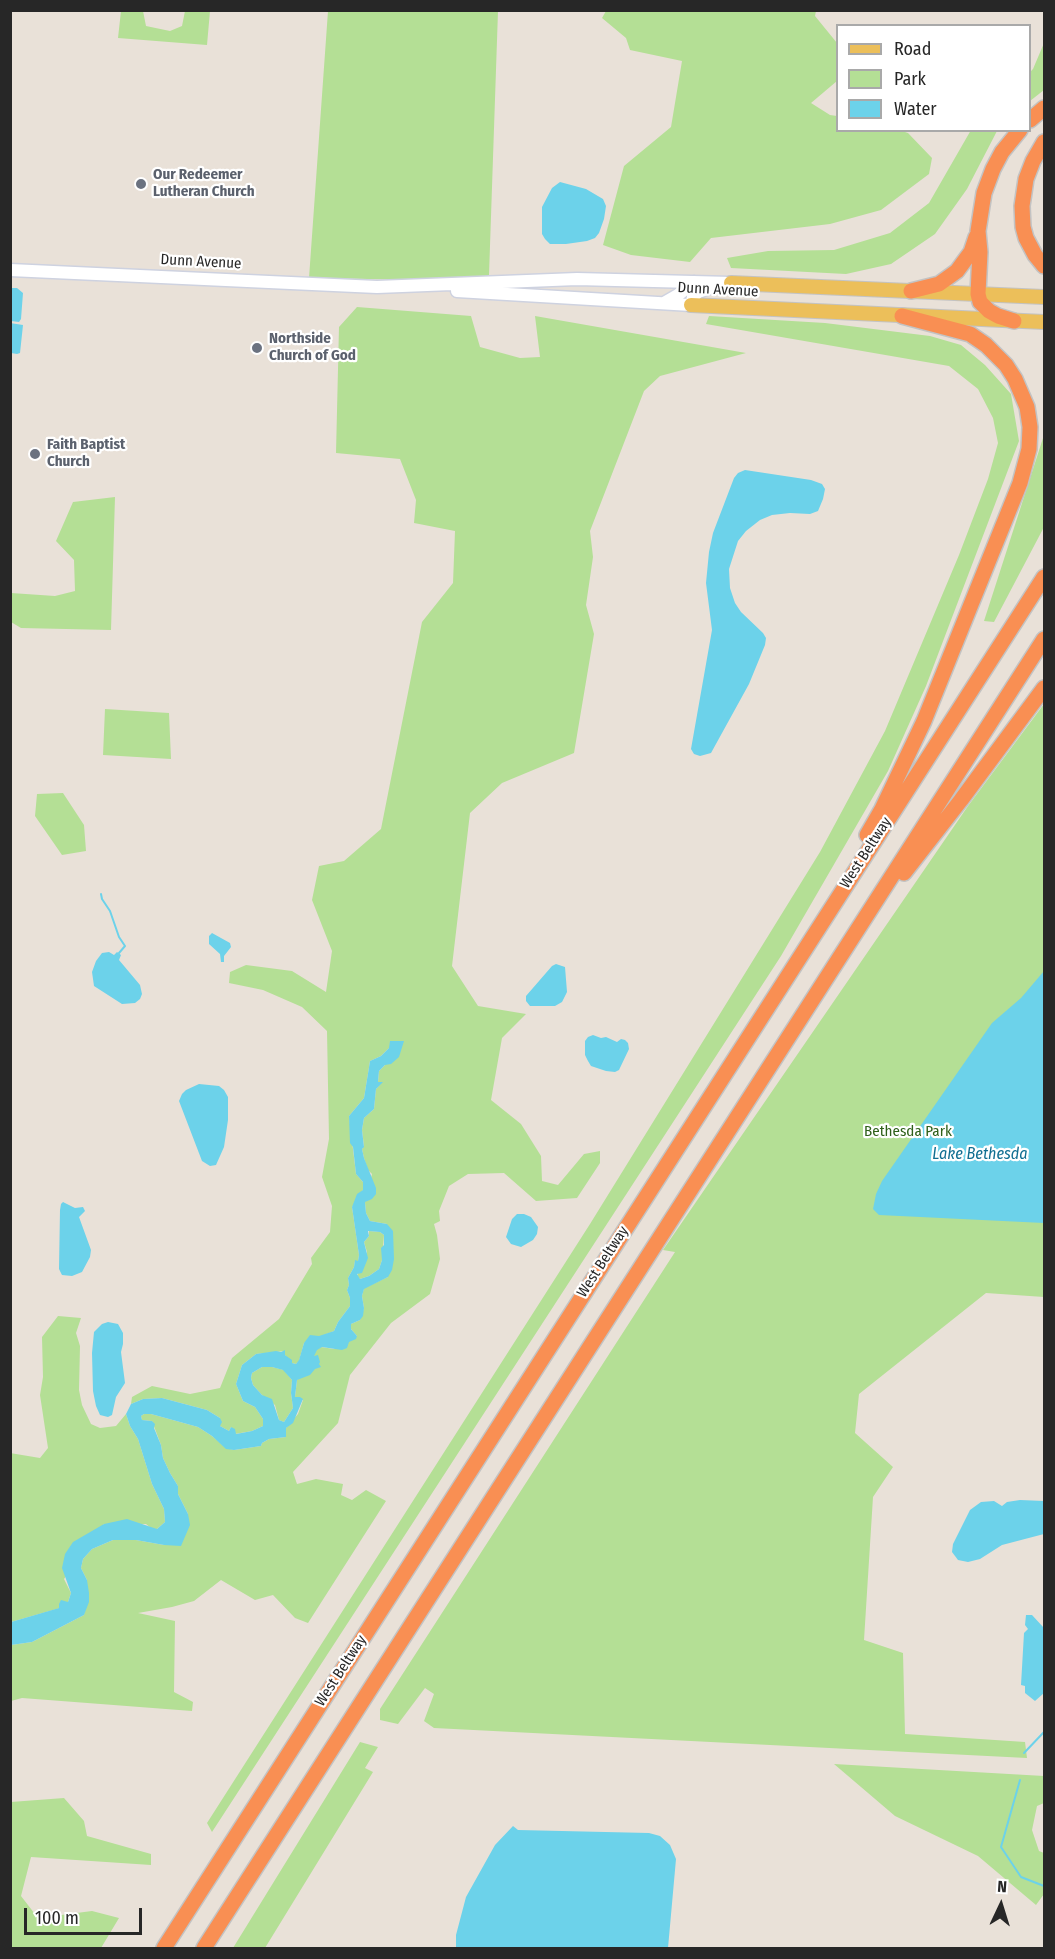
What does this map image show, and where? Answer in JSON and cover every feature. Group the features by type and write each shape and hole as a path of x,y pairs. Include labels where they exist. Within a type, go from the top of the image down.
{"highway":[{"path":"1031,118 1044,108"},
{"path":"1014,321 989,311 980,302 978,231 984,193 993,169 1002,152 1018,132"},
{"path":"1044,142 1026,179 1022,206 1026,238 1044,266"},
{"path":"911,291 939,284 957,271 971,252 978,231"},
{"path":"795,965 819,917 882,809 924,721 1020,483 1029,449 1030,427 1027,407 1006,365 986,345 970,334 902,316"},
{"name":"West Beltway","path":"164,1948 1044,577"},
{"path":"204,1948 1044,639"},
{"path":"867,916 948,818 1044,687"}],"main road":[{"name":"Dunn Avenue","path":"10,270 390,287 691,305 1044,322"},
{"name":"Dunn Avenue","path":"390,287 577,279 1044,297"},
{"path":"662,303 678,295 694,282"},
{"path":"691,305 693,297 698,292 731,284"}],"green space":[{"path":"121,11 143,11 146,26 170,31 182,26 185,11 210,11 207,45 118,38"},
{"path":"328,11 498,11 489,275 486,277 430,280 309,278"},
{"path":"606,11 816,11 815,16 836,42 836,82 811,103 830,115 836,116 836,132 908,133 932,158 929,174 881,210 830,224 711,238 690,262 631,255 603,245 624,166 671,127 682,61 630,50 626,38 602,18"},
{"path":"1044,43 1044,90 1031,100 1031,71"},
{"path":"970,132 996,132 967,189 935,234 891,264 846,274 731,268 727,258 768,251 834,250 890,233 929,203"},
{"path":"357,307 471,316 480,347 520,358 540,357 535,316 746,353 660,376 644,391 590,531 593,557 586,605 594,634 574,753 502,783 470,813 452,966 478,1006 526,1014 502,1038 491,1100 521,1124 541,1156 542,1181 558,1185 584,1154 600,1151 600,1163 577,1198 536,1201 504,1173 468,1174 449,1186 439,1211 440,1221 434,1224 440,1259 430,1294 391,1323 350,1375 338,1423 293,1472 297,1484 316,1479 343,1484 341,1495 352,1500 366,1490 386,1501 308,1623 295,1618 273,1595 255,1600 221,1580 194,1601 138,1613 175,1621 174,1692 193,1702 192,1711 22,1698 11,1701 11,1645 32,1642 84,1615 87,1580 81,1568 83,1559 92,1549 113,1540 136,1540 164,1545 188,1514 178,1494 178,1486 163,1458 152,1421 142,1420 141,1416 151,1414 198,1427 226,1448 234,1450 261,1446 269,1439 286,1437 286,1428 298,1414 303,1400 295,1397 297,1380 317,1349 321,1347 334,1349 357,1336 351,1329 351,1324 360,1320 364,1308 362,1296 364,1288 388,1277 387,1224 370,1221 366,1213 365,1202 372,1174 364,1158 362,1130 364,1118 374,1109 376,1089 382,1082 378,1082 379,1071 385,1065 389,1048 381,1056 370,1061 364,1098 349,1116 356,1174 363,1182 363,1190 352,1207 359,1255 348,1278 347,1290 350,1306 334,1331 304,1343 296,1364 285,1355 285,1351 256,1354 242,1365 236,1384 243,1401 255,1407 263,1419 263,1426 252,1431 235,1434 231,1427 229,1431 220,1426 220,1418 207,1410 162,1398 143,1399 131,1404 132,1397 152,1386 190,1394 220,1388 232,1358 279,1319 312,1264 311,1258 330,1232 332,1206 322,1177 329,1139 327,1031 302,1007 263,990 229,983 230,972 246,965 292,971 326,992 332,951 312,900 319,866 344,861 381,829 422,622 453,583 455,531 414,523 416,500 400,459 336,453 339,327"},
{"path":"709,316 825,323 930,336 961,345 985,365 1011,394 1019,441 926,686 888,771 781,956 212,1832 207,1823 590,1224 820,852 885,731 959,555 988,479 998,443 993,418 978,389 949,366 706,324"},
{"path":"1044,435 1044,527 994,622 984,621"},
{"path":"115,497 111,630 21,628 11,622 11,593 55,596 75,591 74,560 56,541 73,502"},
{"name":"Bethesda Park","path":"1044,704 1044,1297 986,1293 859,1394 855,1433 893,1467 873,1497 864,1640 903,1653 905,1734 1025,1742 1027,1758 434,1728 424,1721 434,1694 425,1688 398,1724 380,1720 380,1709 675,1252 663,1250 968,806"},
{"path":"105,709 169,713 171,759 103,755"},
{"path":"63,793 84,825 86,851 62,855 35,816 37,794"},
{"path":"369,1231 380,1232 384,1235 382,1260 379,1269 360,1279 357,1276 367,1252 364,1242 369,1236"},
{"path":"58,1316 81,1318 76,1333 80,1346 79,1390 82,1405 91,1424 100,1428 116,1426 126,1414 138,1439 152,1484 164,1509 165,1522 157,1529 152,1529 146,1524 104,1524 64,1579 71,1593 68,1602 60,1608 11,1622 10,1453 40,1458 48,1448 40,1395 43,1377 42,1337"},
{"path":"262,1367 284,1370 292,1380 293,1408 284,1422 279,1420 275,1405 253,1385 252,1373"},
{"path":"360,1742 378,1747 365,1768 373,1772 265,1948 233,1948"},
{"path":"834,1764 1044,1776 1044,1803 1037,1806 1032,1830 1039,1851 1044,1853 1044,1894 1036,1905 978,1856 895,1816"},
{"path":"64,1798 84,1821 87,1836 151,1854 151,1865 31,1857 21,1896 38,1918 92,1911 119,1918 101,1948 11,1948 11,1802"}],"water":[{"path":"560,182 586,189 603,199 606,206 604,219 595,238 566,244 550,244 545,239 542,234 542,207 552,188"},
{"path":"10,288 17,288 23,293 19,322 11,321"},
{"path":"10,323 23,325 20,353 17,354 11,353"},
{"path":"745,470 811,480 822,484 825,489 818,511 810,514 772,515 760,520 738,541 729,569 730,588 741,612 763,633 766,638 765,645 749,684 711,753 700,756 694,754 691,749 712,630 706,583 709,552 713,533 734,478"},
{"path":"212,933 230,943 231,947 224,956 224,962 221,962 220,954 209,944 209,936"},
{"path":"109,952 114,955 117,952 121,955 119,960 140,985 142,994 135,1003 122,1004 94,986 92,972 96,961 102,953"},
{"path":"556,964 565,967 567,992 562,1002 555,1006 530,1006 526,1001 526,996"},
{"name":"Lake Bethesda","path":"1044,971 1044,1223 879,1215 873,1209 882,1181 992,1023 1021,998"},
{"path":"593,1035 617,1042 621,1039 628,1043 629,1049 619,1070 606,1071 591,1066 585,1055 585,1041"},
{"path":"390,1041 404,1041 399,1057 379,1071 378,1082 383,1082 376,1089 374,1109 364,1118 362,1130 364,1147 362,1149 376,1188 376,1194 365,1202 366,1213 370,1221 387,1224 393,1231 394,1259 388,1277 364,1289 363,1316 351,1324 351,1329 357,1336 356,1339 349,1342 347,1348 342,1350 322,1347 317,1350 314,1356 318,1355 321,1367 297,1380 295,1397 303,1399 293,1423 286,1428 286,1437 269,1439 261,1446 226,1449 198,1427 151,1414 141,1416 142,1420 152,1421 155,1424 154,1428 161,1445 163,1458 178,1486 178,1494 188,1514 190,1525 181,1546 136,1540 113,1540 92,1549 83,1559 81,1568 87,1580 89,1593 89,1602 84,1615 32,1642 11,1645 11,1622 59,1608 61,1600 68,1602 71,1593 62,1568 65,1554 73,1542 104,1524 127,1519 157,1529 165,1522 164,1509 152,1484 138,1439 126,1414 131,1404 143,1399 162,1398 207,1410 220,1418 222,1422 220,1426 229,1431 231,1427 235,1429 236,1434 252,1431 263,1426 263,1419 255,1407 243,1401 236,1384 242,1365 256,1354 285,1350 285,1355 296,1364 304,1343 310,1335 319,1336 334,1331 350,1306 347,1290 348,1278 359,1255 352,1207 357,1194 363,1190 363,1182 356,1174 353,1147 350,1143 349,1116 364,1098 370,1061 381,1056 389,1048","holes":["368,1231 380,1232 384,1235 384,1245 381,1248 382,1260 379,1269 360,1279 357,1274 362,1273 368,1258 364,1242 369,1236","262,1367 283,1370 292,1380 293,1408 284,1422 279,1420 272,1399 262,1395 253,1385 252,1373"]},
{"path":"199,1084 219,1086 228,1097 228,1120 224,1147 216,1165 210,1166 202,1161 179,1101 186,1090"},
{"path":"63,1202 75,1208 83,1207 85,1211 79,1217 91,1250 82,1272 72,1276 62,1275 59,1269 60,1210"},
{"path":"517,1214 531,1217 538,1227 533,1240 521,1247 511,1244 506,1237 512,1219"},
{"path":"108,1322 118,1324 123,1333 121,1352 125,1383 116,1397 112,1415 108,1417 100,1415 96,1406 93,1391 92,1353 94,1332 102,1324"},
{"path":"994,1501 1002,1506 1007,1502 1044,1501 1044,1534 1002,1545 980,1559 968,1562 958,1560 952,1552 953,1544 970,1510 981,1502"},
{"path":"1026,1615 1032,1615 1044,1628 1044,1693 1035,1701 1025,1693 1025,1686 1021,1685 1024,1633 1028,1629 1025,1625"},
{"path":"513,1826 518,1830 649,1833 660,1836 670,1845 676,1859 668,1948 456,1948 456,1935 466,1897 495,1845"}],"waterway":[{"path":"101,894 125,946 119,953"},
{"path":"1024,1753 1044,1732"},
{"path":"1020,1780 1001,1847 1021,1877 1044,1886"}],"place":[{"name":"Our Redeemer Lutheran Church","path":"141,184"},
{"name":"Northside Church of God","path":"257,348"},
{"name":"Faith Baptist Church","path":"35,454"}]}
